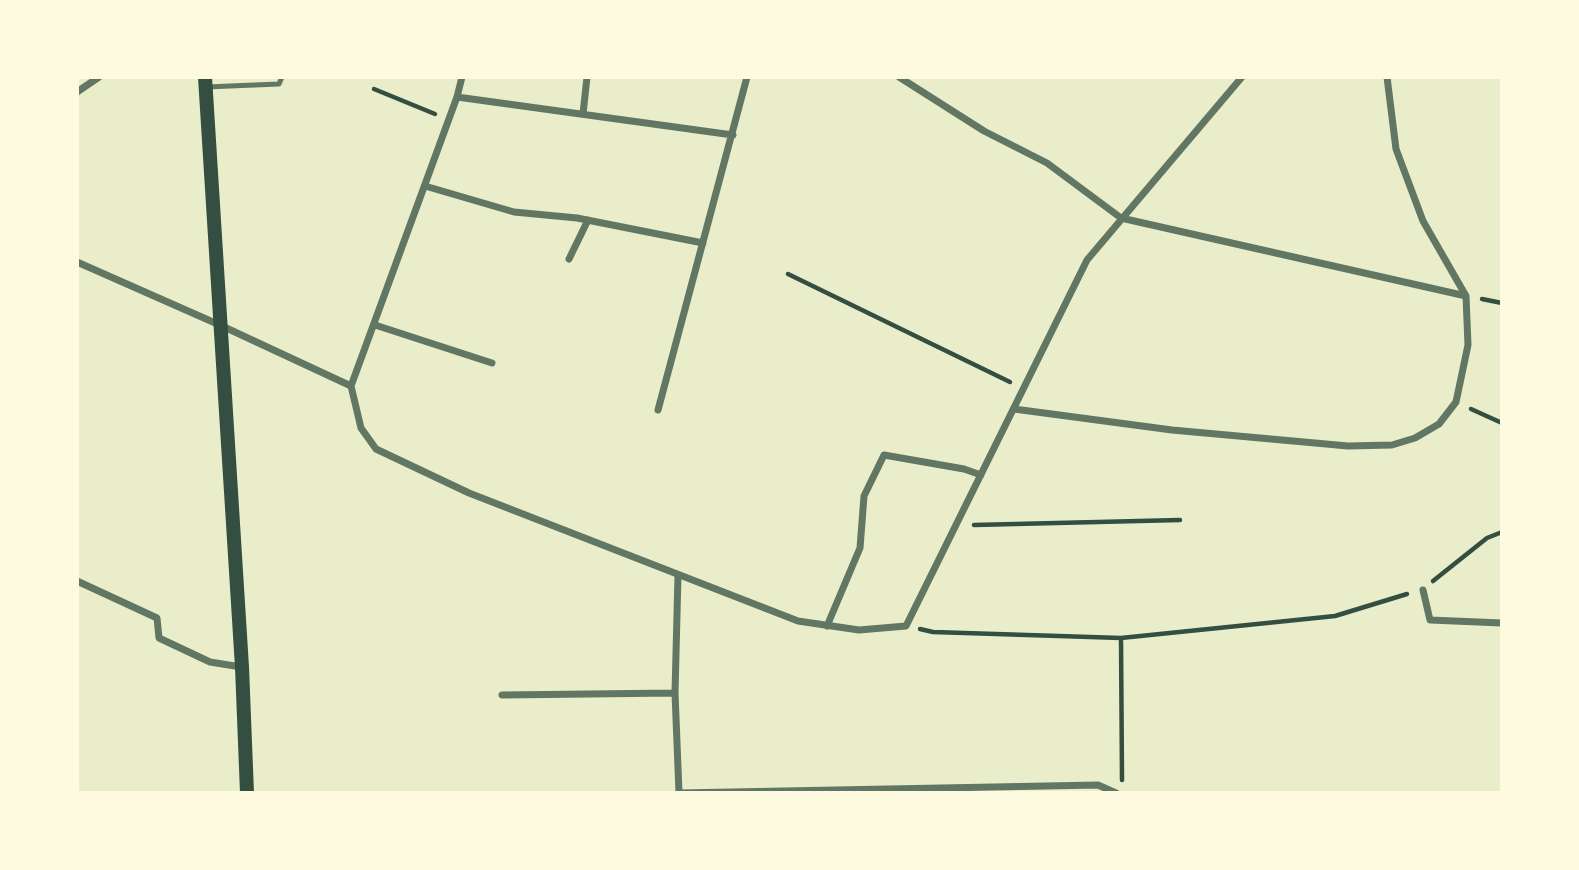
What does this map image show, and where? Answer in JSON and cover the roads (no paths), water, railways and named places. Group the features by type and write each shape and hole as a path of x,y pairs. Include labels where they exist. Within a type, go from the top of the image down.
{"main road":[{"path":"206,82 242,667 247,793"}],"street":[{"path":"77,92 99,77"},
{"path":"462,77 351,386 361,428 376,449 470,493 798,621 859,630 906,626 1087,260 1242,77"},
{"path":"583,114 587,77"},
{"path":"658,410 747,77"},
{"path":"899,77 984,131 1047,163 1121,218 1466,296"},
{"path":"1014,409 1172,430 1348,446 1392,445 1415,438 1439,424 1456,402 1468,345 1466,296 1423,221 1396,149 1387,77"},
{"path":"457,97 733,135"},
{"path":"425,186 514,212 588,220 703,243"},
{"path":"569,259 588,220"},
{"path":"77,262 351,386"},
{"path":"375,325 492,363"},
{"path":"827,626 860,548 864,496 884,455 981,475"},
{"path":"678,575 675,693 679,793 1098,785 1116,793"},
{"path":"77,581 157,618 159,638 210,662 242,667"},
{"path":"1423,590 1430,620 1502,623"},
{"path":"502,695 675,693"}],"lane":[{"path":"206,82 279,84 282,77"}]}
